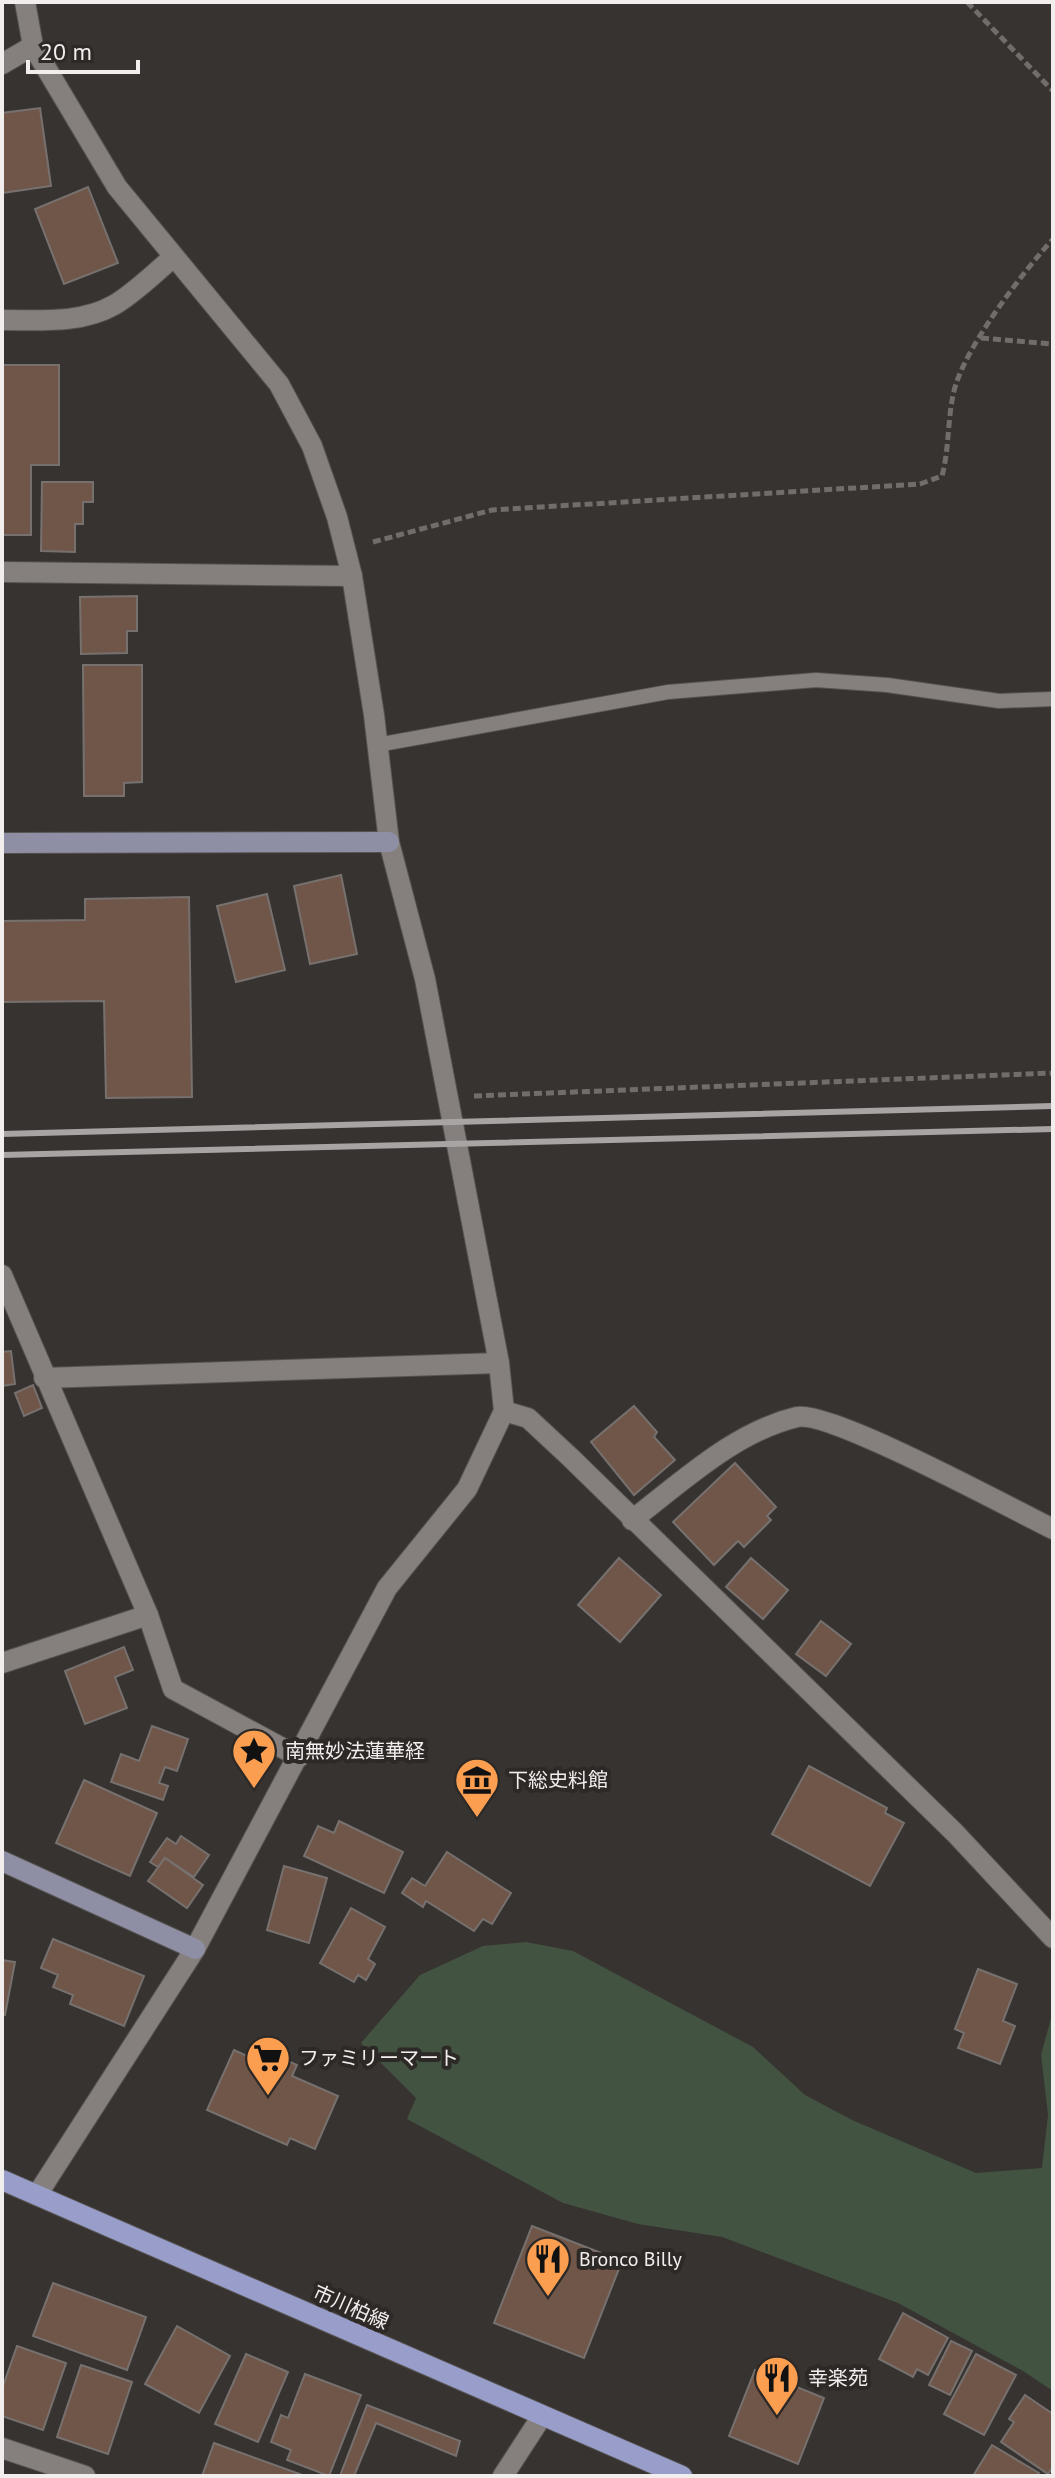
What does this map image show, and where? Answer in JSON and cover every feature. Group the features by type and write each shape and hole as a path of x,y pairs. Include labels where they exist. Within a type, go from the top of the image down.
{"main road":[{"name":"市川柏線","path":"2,2180 542,2416 655,2470 682,2476"}],"street":[{"path":"25,2 33,46 117,187 279,384 312,446 337,517 352,576 389,842 425,979 445,1097 499,1363 504,1411 467,1489 387,1588 195,1949 37,2195"},
{"path":"2,64 33,46"},
{"path":"2,320 57,320 91,315 115,304 174,257"},
{"path":"2,572 352,576"},
{"path":"2,843 389,842"},
{"path":"2,1275 148,1615 173,1689 299,1757"},
{"path":"44,1378 499,1363"},
{"path":"504,1411 528,1418 955,1833 1053,1938"},
{"path":"632,1520 716,1456 771,1426 800,1416 821,1418 915,1459 1053,1529"},
{"path":"2,1663 148,1615"},
{"path":"2,1861 195,1949"},
{"path":"503,2476 542,2416"},
{"path":"2,2448 85,2476"}],"lane":[{"path":"377,745 668,692 816,680 887,685 999,701 1053,699"}],"path":[{"path":"967,2 1053,91"},
{"path":"345,551 427,525 492,510 920,484 942,476 956,384 980,338 1035,258 1053,239"},
{"path":"980,338 1053,344"},
{"path":"445,1097 1053,1073"}],"green space":[{"path":"526,1942 573,1951 753,2047 805,2095 852,2120 976,2173 1042,2168 1048,2115 1041,2055 1053,2011 1053,2391 1023,2371 898,2303 722,2237 638,2224 563,2203 407,2119 416,2098 361,2043 420,1975 483,1946"}],"building":[{"path":"40,108 51,186 2,193 2,113"},
{"path":"88,187 118,263 64,284 35,209"},
{"path":"2,365 59,365 59,465 31,465 31,535 2,535"},
{"path":"42,482 93,482 93,502 83,502 83,524 75,524 75,552 41,551"},
{"path":"137,596 137,631 127,631 127,653 81,654 80,597"},
{"path":"83,665 142,665 142,782 124,783 124,796 84,796"},
{"path":"341,875 357,954 310,964 294,886"},
{"path":"267,894 285,970 236,982 217,906"},
{"path":"189,897 192,1097 106,1098 104,1001 2,1002 2,921 85,920 85,899"},
{"path":"11,1351 15,1384 2,1386 2,1352"},
{"path":"33,1385 42,1408 24,1416 15,1393"},
{"path":"634,1406 657,1432 654,1437 675,1460 634,1495 591,1442"},
{"path":"735,1463 776,1507 767,1516 771,1520 744,1547 738,1541 714,1565 673,1522"},
{"path":"619,1558 661,1595 620,1642 578,1605"},
{"path":"751,1558 788,1590 763,1619 726,1587"},
{"path":"821,1621 851,1644 826,1676 796,1654"},
{"path":"124,1647 133,1670 115,1677 127,1708 85,1724 65,1671"},
{"path":"152,1726 188,1739 177,1771 165,1767 159,1783 168,1786 163,1800 111,1782 121,1754 139,1761"},
{"path":"809,1766 887,1808 885,1813 904,1823 870,1886 772,1834"},
{"path":"84,1780 157,1813 130,1876 56,1843"},
{"path":"339,1821 403,1852 384,1893 304,1856 318,1826 334,1833"},
{"path":"181,1836 209,1855 194,1877 165,1858 158,1867 150,1862 167,1838 176,1844"},
{"path":"447,1852 511,1893 492,1924 483,1919 474,1931 426,1901 423,1907 402,1893 412,1878 425,1886"},
{"path":"165,1858 203,1885 187,1908 148,1881"},
{"path":"284,1866 327,1878 309,1943 267,1930"},
{"path":"351,1908 385,1927 368,1959 375,1964 366,1980 358,1975 354,1982 320,1963"},
{"path":"53,1939 144,1976 124,2026 70,2004 73,1995 53,1987 58,1975 41,1968"},
{"path":"2,1960 15,1962 5,2015 2,2014"},
{"path":"978,1969 1017,1984 1003,2021 1015,2026 1000,2064 958,2048 964,2033 955,2029"},
{"path":"234,2050 270,2067 275,2055 297,2065 292,2076 338,2096 315,2149 290,2138 287,2145 207,2110"},
{"path":"532,2226 622,2261 584,2358 494,2323"},
{"path":"53,2283 146,2317 127,2370 33,2336"},
{"path":"903,2313 948,2338 928,2375 917,2369 913,2377 879,2359"},
{"path":"177,2326 230,2356 199,2413 145,2384"},
{"path":"951,2341 972,2351 950,2395 929,2385"},
{"path":"17,2346 66,2363 43,2430 2,2416 2,2389"},
{"path":"246,2354 288,2372 258,2442 215,2424"},
{"path":"976,2354 1016,2375 984,2435 944,2414"},
{"path":"81,2365 132,2382 108,2454 57,2437"},
{"name":"幸楽苑","path":"755,2370 824,2398 798,2464 729,2436"},
{"path":"305,2374 361,2395 329,2476 287,2460 291,2450 271,2442 281,2415 288,2418"},
{"path":"1025,2395 1053,2414 1053,2467 1048,2474 1001,2442 1014,2422 1009,2419"},
{"path":"367,2405 460,2441 456,2456 376,2423 354,2476 340,2476"},
{"path":"214,2443 305,2476 202,2476"},
{"path":"992,2445 1039,2473 1037,2476 973,2476"}],"railway":[{"path":"2,1134 1053,1106"},
{"path":"2,1155 1053,1129"}],"place":[{"name":"南無妙法蓮華経","path":"254,1790"},
{"name":"下総史料館","path":"477,1819"},
{"name":"ファミリーマート","path":"268,2097"},
{"name":"Bronco Billy","path":"548,2298"},
{"name":"幸楽苑","path":"777,2417"}]}
